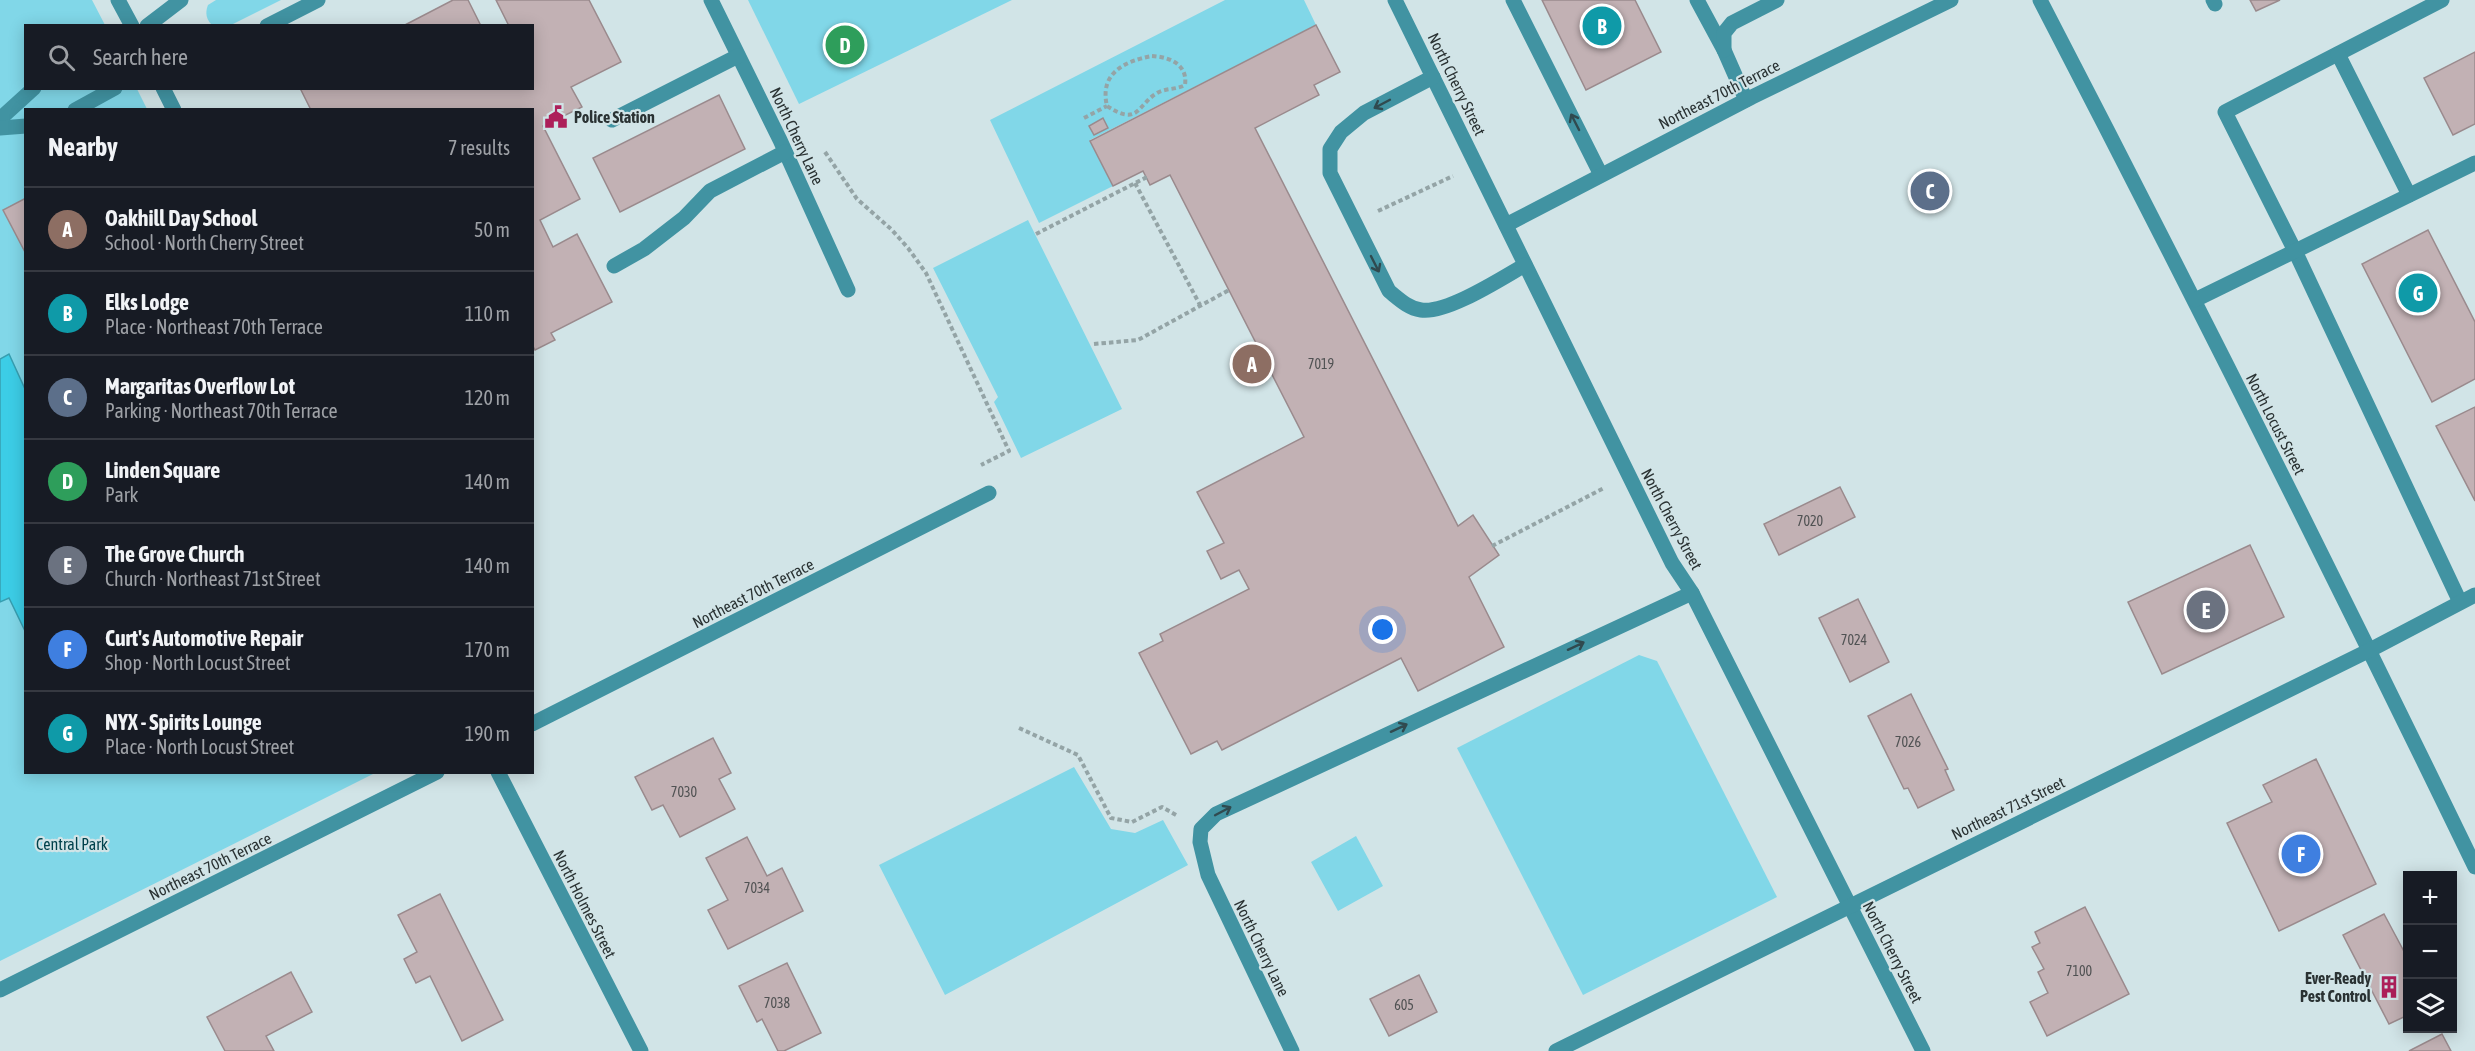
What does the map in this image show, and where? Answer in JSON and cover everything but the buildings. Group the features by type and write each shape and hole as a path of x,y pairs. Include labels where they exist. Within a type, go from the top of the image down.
{"street":[{"path":"118,0 131,24"},
{"path":"150,24 181,0"},
{"path":"271,24 318,0"},
{"name":"North Cherry Lane","path":"711,0 785,152 848,290"},
{"name":"North Cherry Street","path":"1395,0 1672,563 1692,593 1923,1051"},
{"path":"1513,0 1601,175"},
{"path":"1697,0 1724,50 1746,100"},
{"path":"1724,50 1725,33 1732,23 1777,0"},
{"name":"North Locust Street","path":"2040,0 2195,300 2370,650 2475,867"},
{"path":"2442,0 2225,112 2295,251 2460,602"},
{"name":"Northeast 70th Terrace","path":"1506,225 1746,100 1945,1"},
{"path":"2338,54 2409,195"},
{"path":"612,120 738,56"},
{"path":"1433,77 1364,113 1341,132 1330,149 1330,173 1389,291 1404,303 1423,310 1453,304 1525,265"},
{"path":"0,118 32,90"},
{"path":"79,108 111,90"},
{"path":"164,90 173,108"},
{"path":"0,128 24,126"},
{"path":"614,266 644,249 684,218 710,191 785,152"},
{"path":"2195,300 2475,163"},
{"name":"Northeast 70th Terrace","path":"534,723 989,493"},
{"path":"1201,829 1216,814 1692,593"},
{"name":"Northeast 71st Street","path":"1556,1051 2370,650 2475,594"},
{"name":"Northeast 70th Terrace","path":"0,990 433,774"},
{"name":"North Holmes Street","path":"499,774 641,1051"},
{"name":"North Cherry Lane","path":"1201,829 1200,842 1208,875 1292,1051"}],"path":[{"path":"1152,56 1167,57 1182,68 1186,79 1185,85 1159,91 1138,113 1116,112 1107,106 1105,97 1109,79 1123,64 1152,56"},
{"path":"1084,118 1107,106"},
{"path":"825,152 857,200 876,214 908,248 926,273 1009,451 976,466 989,493"},
{"path":"1354,222 1459,173"},
{"path":"1036,234 1147,177"},
{"path":"1135,183 1200,305"},
{"path":"1094,344 1138,340 1229,290"},
{"path":"1492,546 1628,475"},
{"path":"1019,728 1078,755 1111,818 1132,822 1162,807 1201,829"}],"green space":[{"name":"Central Park","path":"0,0 92,0 104,24 24,24 24,90 138,90 146,108 24,108 24,774 373,774 0,961"},
{"path":"216,0 281,0 233,24 211,24 207,18 208,5"},
{"path":"748,0 1012,0 799,104"},
{"path":"1225,0 1304,0 1316,25 1090,140 1113,186 1039,223 990,120"},
{"path":"1028,220 1122,409 1021,458 994,402 998,397 933,268"},
{"path":"1639,655 1657,661 1777,897 1583,995 1457,748"},
{"path":"1074,767 1111,829 1135,833 1163,820 1188,865 945,995 879,865"},
{"path":"1356,836 1383,886 1338,911 1311,862"}],"shaded area":[{"path":"9,354 24,387 24,629 9,598 0,602 0,359"}],"place":[{"name":"Elks Lodge","path":"1602,26"},
{"name":"Linden Square","path":"845,45"},
{"name":"Police Station","path":"556,117"},
{"name":"Margaritas Overflow Lot","path":"1930,191"},
{"name":"NYX - Spirits Lounge","path":"2418,293"},
{"name":"Oakhill Day School","path":"1252,364"},
{"name":"The Grove Church","path":"2206,610"},
{"name":"Curt's Automotive Repair","path":"2301,854"},
{"name":"Ever-Ready Pest Control","path":"2389,987"}]}
